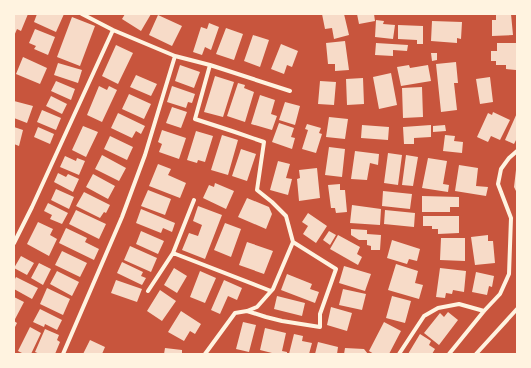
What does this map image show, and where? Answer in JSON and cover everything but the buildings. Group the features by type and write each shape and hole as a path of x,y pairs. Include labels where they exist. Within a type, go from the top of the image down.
{"street":[{"path":"82,14 113,30 175,56 210,65 290,91"},
{"path":"14,243 113,30"},
{"path":"63,354 122,217 145,155 175,56"},
{"path":"205,354 235,313 247,311 257,307 274,289 293,242 286,216 272,202 256,190 264,142 195,119 210,65"},
{"path":"449,354 500,294 509,274 511,218 498,184 501,169 509,158 517,151"},
{"path":"148,290 173,253 194,200"},
{"path":"247,311 282,321 320,327 320,314 336,269 293,242"},
{"path":"173,253 271,291"},
{"path":"398,354 424,316 438,308 459,304 484,311"},
{"path":"476,354 517,309"}]}
